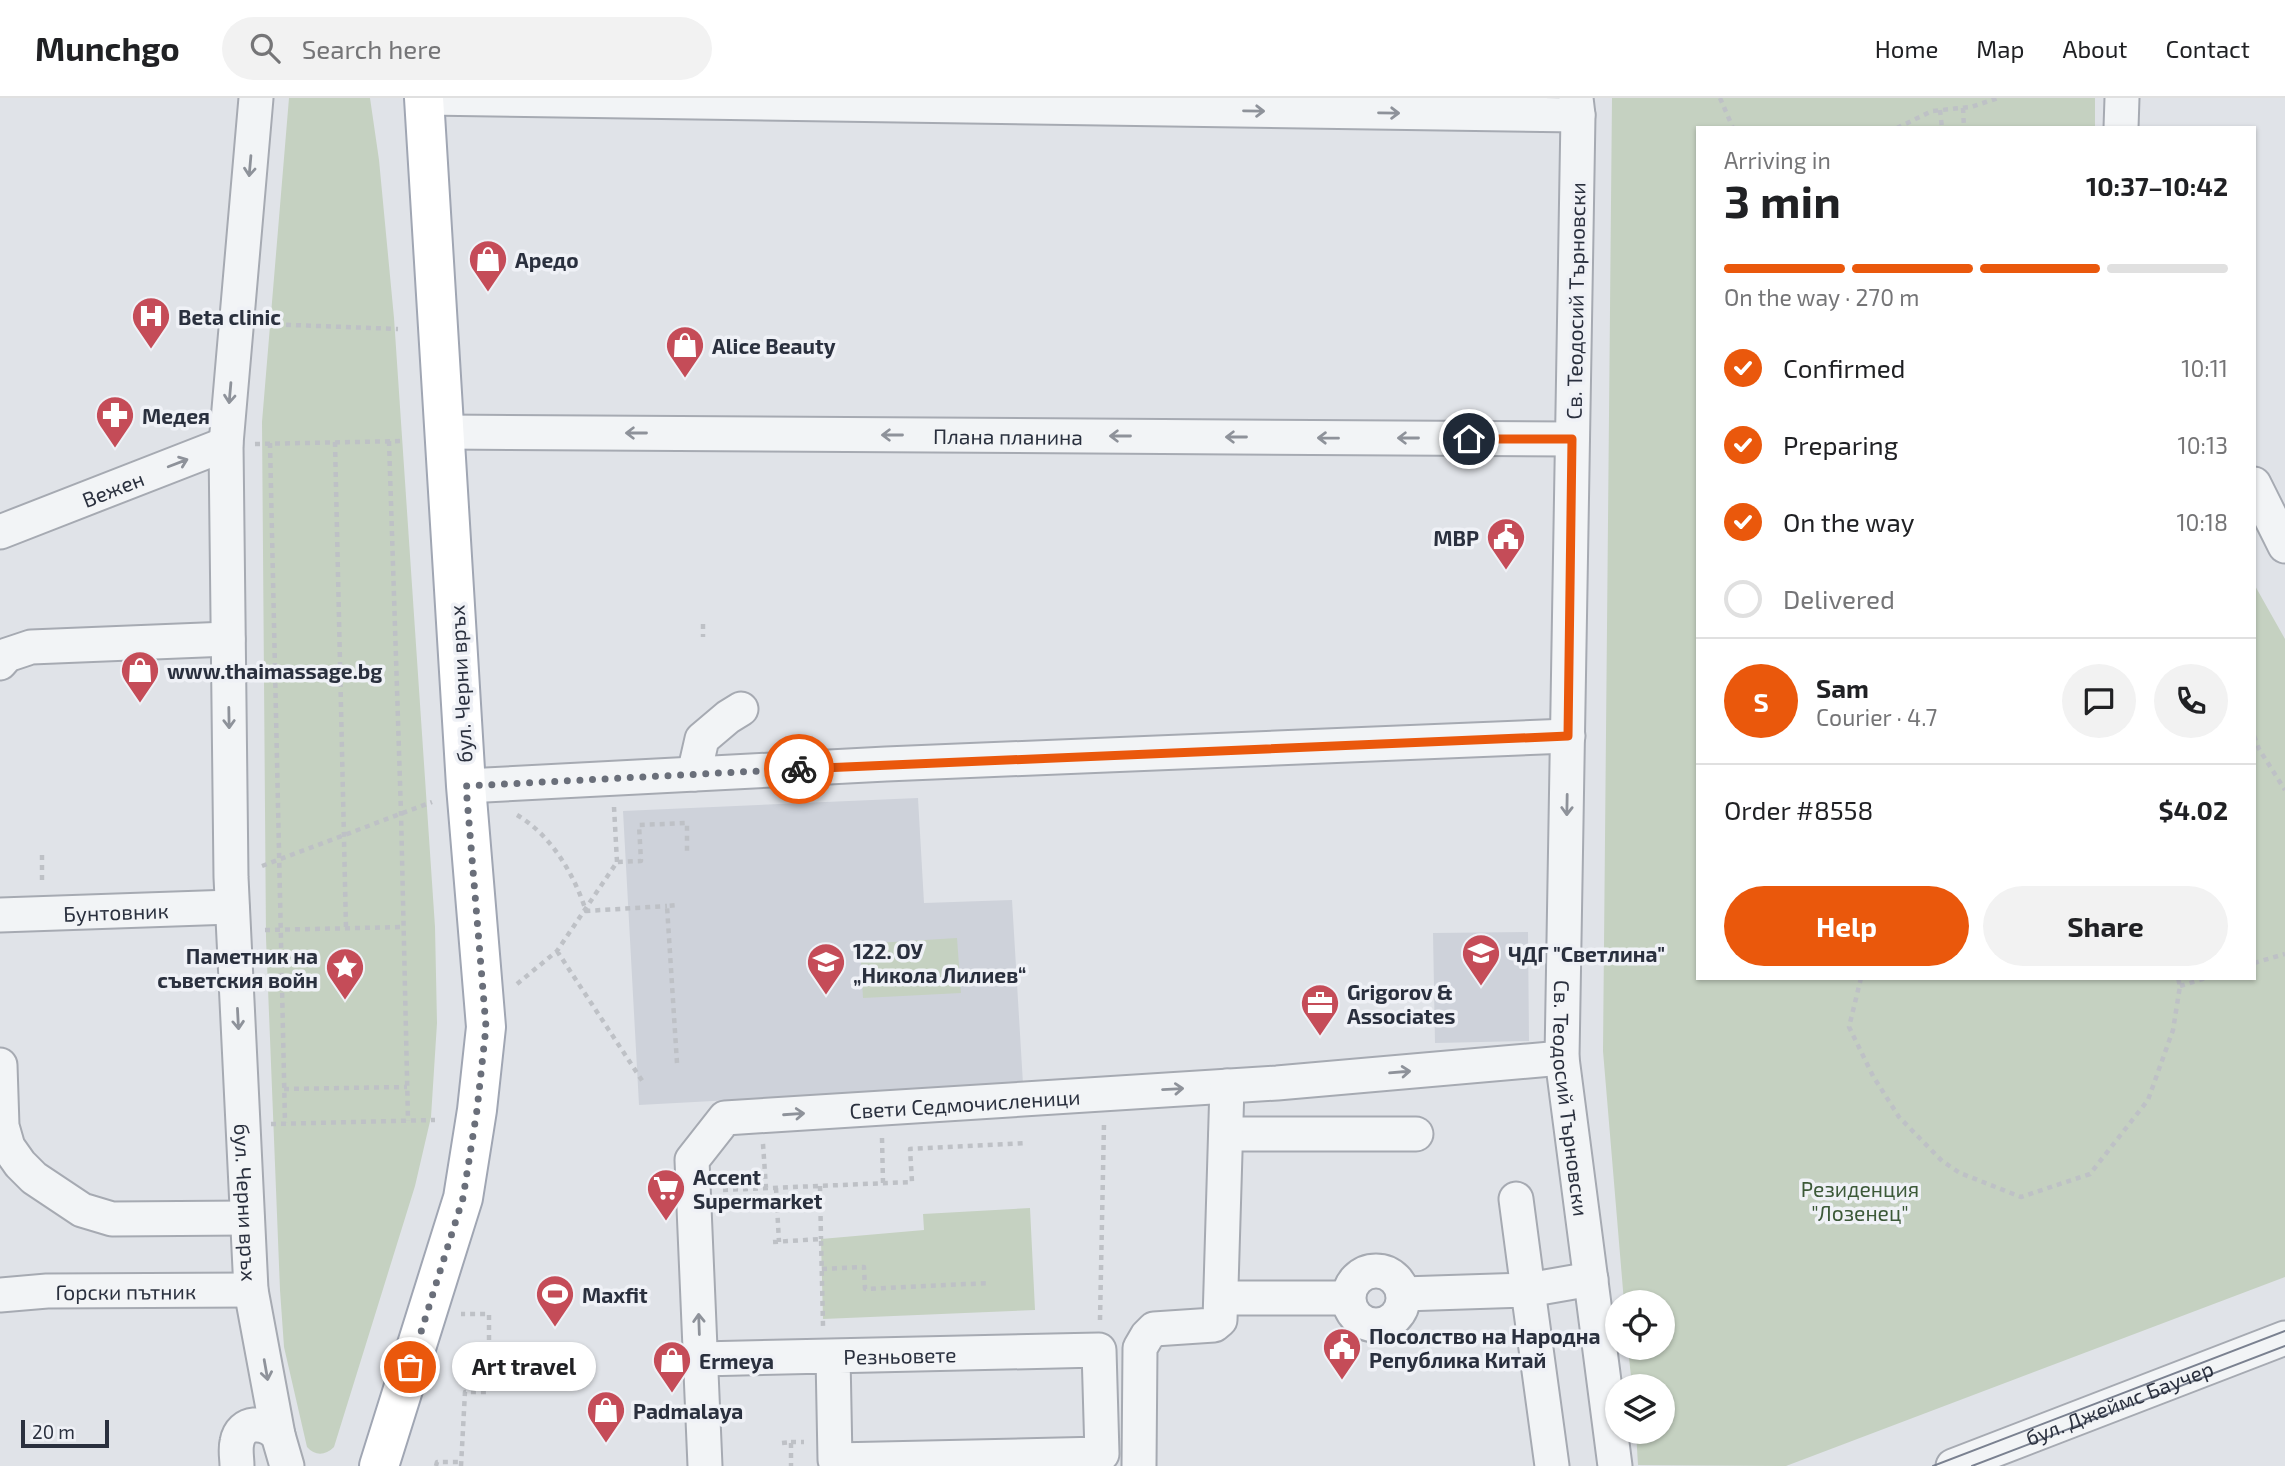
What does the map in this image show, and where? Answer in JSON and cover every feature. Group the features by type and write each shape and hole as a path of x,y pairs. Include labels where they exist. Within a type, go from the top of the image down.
{"main road":[{"name":"бул. Черни връх","path":"379,1466 463,1198 477,1110 486,1027 466,786 425,98"}],"street":[{"name":"бул. Черни връх","path":"256,98 226,444 232,905 251,1290 278,1435 287,1466"},
{"path":"425,98 1577,107"},
{"path":"2121,126 2122,98"},
{"name":"Св. Теодосий Търновски","path":"1577,107 1562,1058 1615,1466"},
{"name":"Плана планина","path":"444,432 1572,439"},
{"name":"Вежен","path":"0,532 226,444"},
{"path":"2256,488 2284,540"},
{"path":"0,663 7,655 31,647 228,639"},
{"path":"694,774 702,739 741,709"},
{"path":"466,786 1568,736"},
{"name":"Бунтовник","path":"0,915 232,905"},
{"name":"Свети Седмочисленици","path":"705,1466 692,1160 725,1118 1227,1086 1562,1058"},
{"path":"0,1065 2,1126 8,1147 34,1178 82,1210 111,1219 247,1218"},
{"path":"1139,1466 1140,1348 1154,1329 1214,1325 1220,1320 1227,1086"},
{"path":"1226,1135 1416,1135"},
{"path":"1516,1199 1552,1466"},
{"path":"1222,1298 1348,1298 1349,1307 1360,1321 1377,1325 1394,1319 1399,1312 1403,1294 1528,1290 1591,1279"},
{"name":"Горски пътник","path":"0,1295 251,1290"},
{"name":"бул. Джеймс Баучер","path":"1953,1466 2285,1338"},
{"path":"827,1356 835,1460 981,1457 1102,1454 1099,1350"},
{"name":"Резньовете","path":"700,1359 1099,1350"},
{"path":"237,1466 237,1439 246,1427 267,1426 278,1435"}],"path":[{"path":"1720,98 1732,126"},
{"path":"1900,126 1917,116 1963,108 1998,98"},
{"path":"1963,108 1965,126"},
{"path":"1940,110 1942,126"},
{"path":"236,323 398,329"},
{"path":"226,444 405,440"},
{"path":"389,441 408,1121"},
{"path":"335,442 346,928"},
{"path":"270,443 285,1123"},
{"path":"703,624 703,637"},
{"path":"2256,741 2285,790"},
{"path":"404,927 281,929 232,905 279,859 432,802"},
{"path":"510,810 527,821 553,848 579,890 586,911"},
{"path":"617,862 641,861 639,825 687,824 687,854"},
{"path":"516,984 557,951 586,911 617,862 615,837"},
{"path":"42,855 42,890"},
{"path":"586,911 678,905"},
{"path":"667,906 677,1063"},
{"path":"557,951 643,1083"},
{"path":"2256,962 2285,954"},
{"path":"1861,980 1849,1027 1873,1076 1899,1117 1942,1161 1960,1173 2021,1197 2090,1174 2148,1100 2174,1031 2178,980"},
{"path":"2180,986 2200,980"},
{"path":"284,1089 407,1087"},
{"path":"1099,1350 1105,1094"},
{"path":"880,1108 883,1183"},
{"path":"243,1124 435,1120"},
{"path":"693,1192 912,1182 910,1149 1026,1143"},
{"path":"764,1144 766,1188"},
{"path":"820,1186 827,1356"},
{"path":"776,1188 776,1242 821,1239"},
{"path":"822,1269 864,1267 865,1289 989,1283"},
{"path":"436,1466 438,1462 462,1464 466,1392 489,1392 489,1314 460,1314"},
{"path":"782,1443 791,1442 791,1466"}],"shaded area":[{"name":"122. ОУ „Никола Лилиев“","path":"918,798 924,903 1012,900 1023,1084 639,1105 623,811"},
{"name":"ЧДГ \"Светлина\"","path":"1528,932 1529,1041 1435,1043 1433,933"}],"green space":[{"path":"289,98 370,98 379,160 394,318 435,927 437,1023 431,1117 415,1186 334,1447 320,1454 307,1447 284,1347 266,938 262,422"},
{"name":"Резиденция \"Лозенец\"","path":"1612,98 2095,98 2095,126 1696,126 1696,980 2256,980 2256,588 2285,639 2285,1277 1786,1466 1638,1465 1637,1444 1675,1444 1675,1374 1631,1374 1629,1360 1675,1360 1675,1290 1623,1290 1603,1051"},
{"path":"957,938 961,993 863,998 860,944"},
{"path":"1030,1208 1035,1310 823,1319 821,1239 924,1230 923,1214"}],"tram line":[{"path":"1933,1466 2285,1331"},
{"path":"1972,1466 2285,1346"}],"way so far":[{"path":"410,1367 463,1198 477,1110 486,1027 466,786 799,769"}],"place":[{"name":"Аредо","path":"488,293"},
{"name":"Beta clinic","path":"151,350"},
{"name":"Alice Beauty","path":"685,379"},
{"name":"Медея","path":"115,449"},
{"name":"МВР","path":"1506,571"},
{"name":"www.thaimassage.bg","path":"140,704"},
{"name":"ЧДГ \"Светлина\"","path":"1481,987"},
{"name":"122. ОУ „Никола Лилиев“","path":"826,996"},
{"name":"Паметник на съветския войн","path":"345,1001"},
{"name":"Grigorov & Associates","path":"1320,1037"},
{"name":"Accent Supermarket","path":"666,1222"},
{"name":"Maxfit","path":"555,1328"},
{"name":"Art travel","path":"410,1367"},
{"name":"Посолство на Народна Република Китай","path":"1342,1381"},
{"name":"Ermeya","path":"672,1394"},
{"name":"Padmalaya","path":"606,1444"}],"route":[{"path":"799,769 1568,736 1572,439 1469,439"}]}
